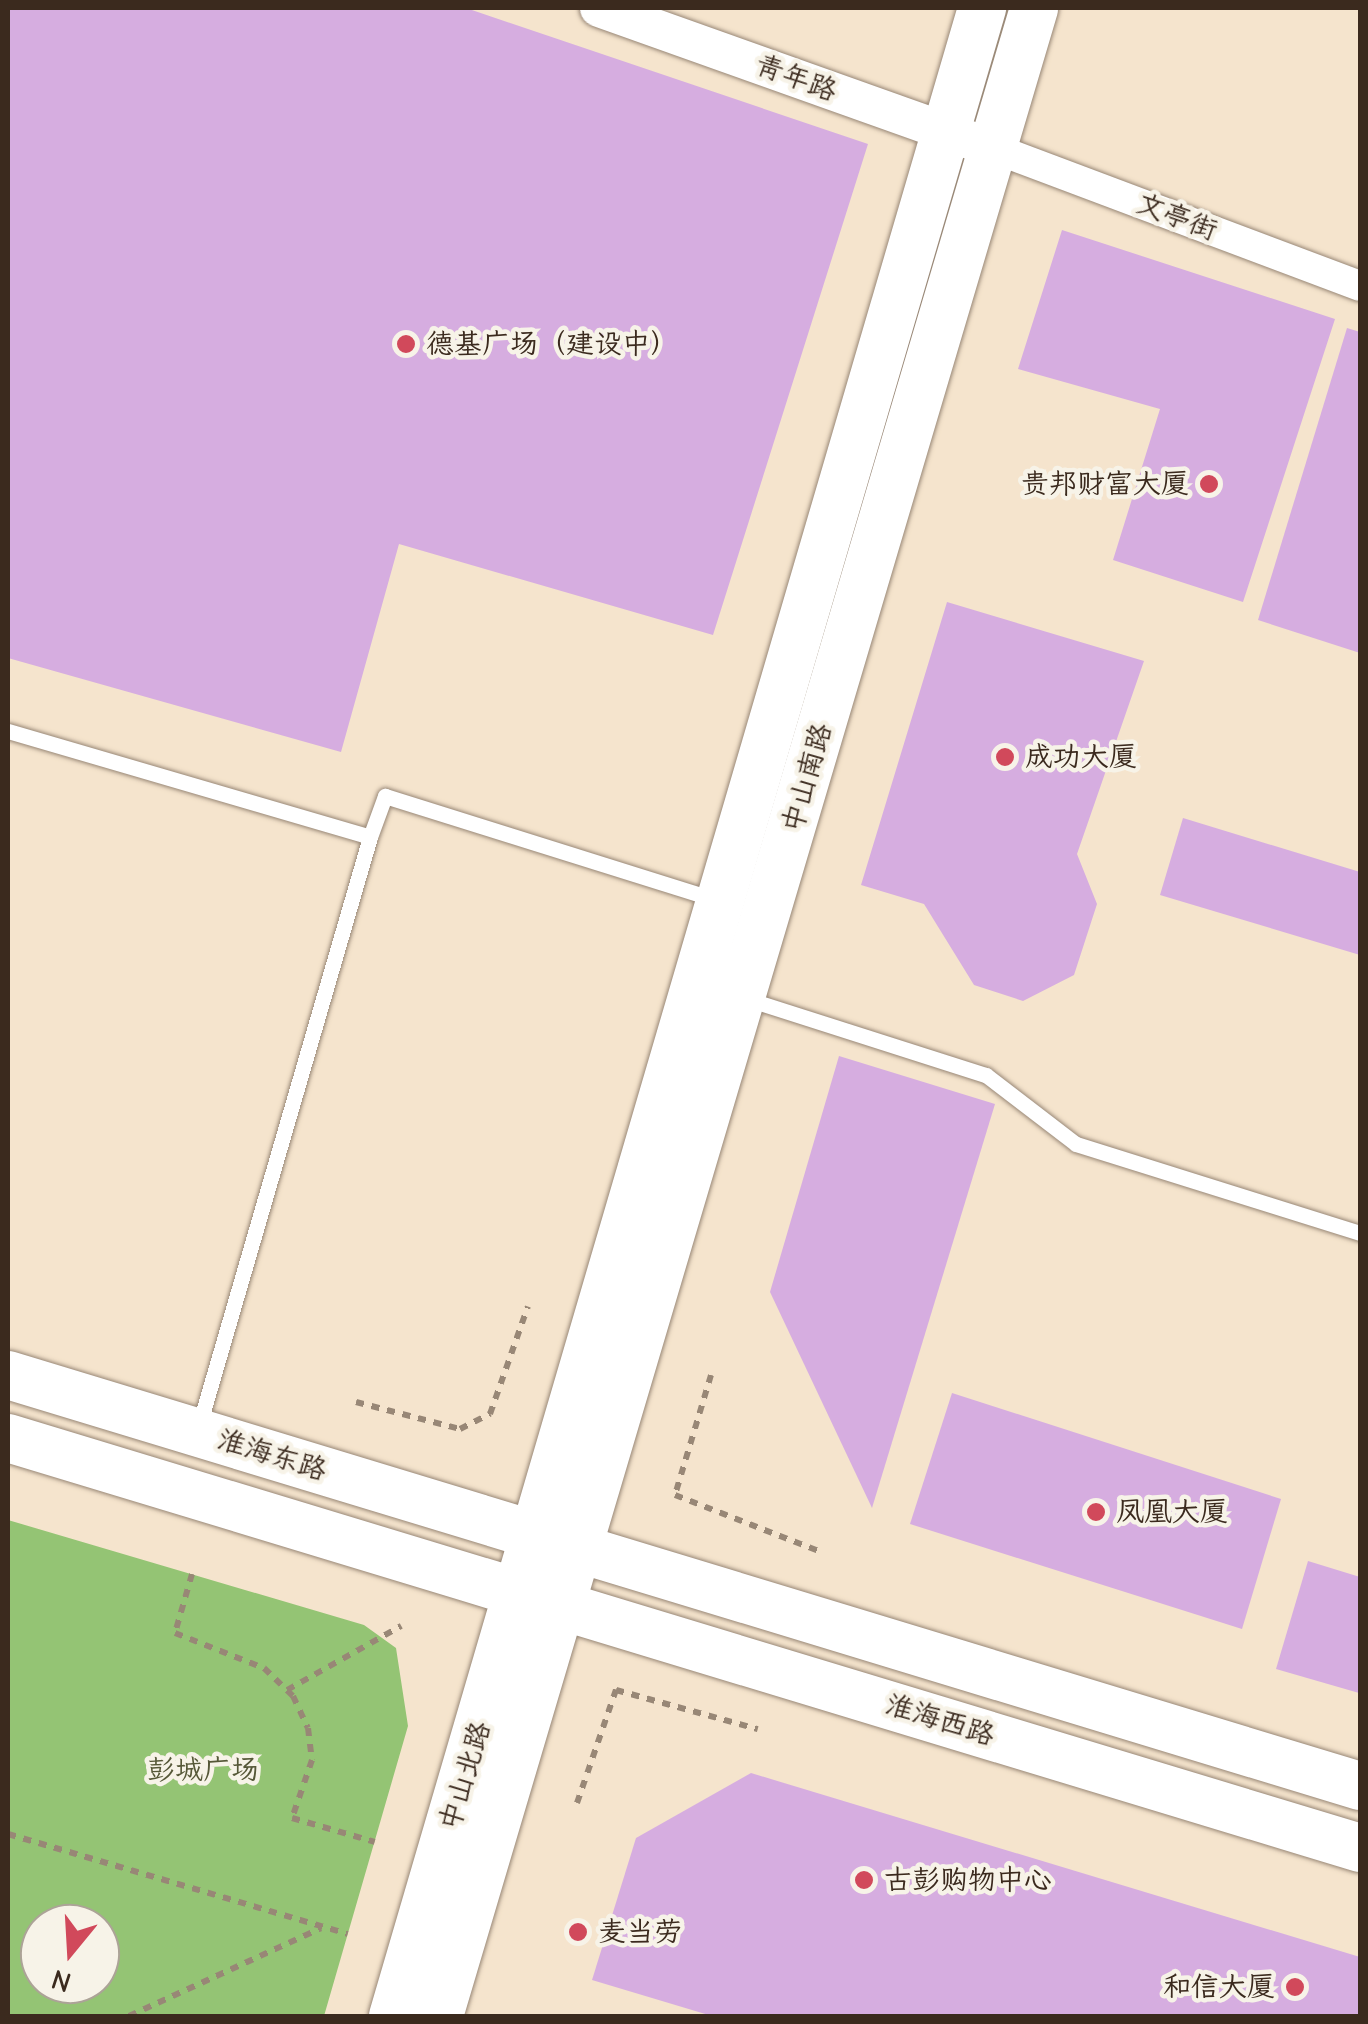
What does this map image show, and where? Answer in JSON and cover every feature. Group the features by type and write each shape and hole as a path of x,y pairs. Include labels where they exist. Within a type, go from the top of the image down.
{"main road":[{"name":"中山南路","path":"536,1536 982,8"},
{"name":"中山南路","path":"581,1549 1034,8"},
{"name":"淮海东路","path":"8,1375 536,1536"},
{"path":"8,1438 519,1593"},
{"path":"536,1536 1360,1786"},
{"name":"中山北路","path":"394,2016 536,1536"},
{"name":"中山北路","path":"439,2016 581,1549"},
{"name":"淮海西路","path":"519,1593 1360,1848"}],"street":[{"name":"青年路","path":"598,8 992,148"},
{"name":"文亭街","path":"992,148 1360,286"}],"lane":[{"path":"8,731 370,838"},
{"path":"197,1432 385,796 721,902"},
{"path":"743,997 986,1075 1076,1144 1360,1233"}],"path":[{"path":"356,1402 460,1430 490,1414 528,1306"},
{"path":"711,1375 675,1494 819,1551"},
{"path":"192,1574 175,1634 264,1668 287,1690 312,1760 292,1818 374,1842"},
{"path":"287,1690 401,1626"},
{"path":"578,1803 616,1690 758,1729"},
{"path":"8,1834 348,1934"},
{"path":"129,2016 322,1928"}],"green space":[{"name":"彭城广场","path":"8,1520 364,1625 396,1648 408,1726 324,2016 8,2016"}],"building":[{"name":"德基广场（建设中）","path":"8,8 466,8 868,144 713,635 399,544 341,752 8,658"},
{"name":"贵邦财富大厦","path":"1062,230 1335,319 1243,602 1113,560 1160,409 1018,369"},
{"path":"1347,328 1360,332 1360,653 1258,620"},
{"name":"成功大厦","path":"947,602 1144,661 1077,854 1097,904 1074,975 1023,1001 974,985 924,904 861,885"},
{"path":"1183,818 1360,872 1360,955 1160,895"},
{"path":"839,1056 995,1104 872,1508 770,1292"},
{"name":"凤凰大厦","path":"952,1393 1281,1499 1242,1629 910,1524"},
{"path":"1308,1561 1360,1577 1359,1693 1276,1669"},
{"name":"古彭购物中心","path":"751,1773 1360,1957 1360,2016 712,2016 592,1980 636,1838"}],"place":[{"name":"德基广场（建设中）","path":"406,344"},
{"name":"贵邦财富大厦","path":"1209,484"},
{"name":"成功大厦","path":"1005,757"},
{"name":"凤凰大厦","path":"1096,1512"},
{"name":"古彭购物中心","path":"864,1880"},
{"name":"麦当劳","path":"578,1932"},
{"name":"和信大厦","path":"1295,1987"}]}
